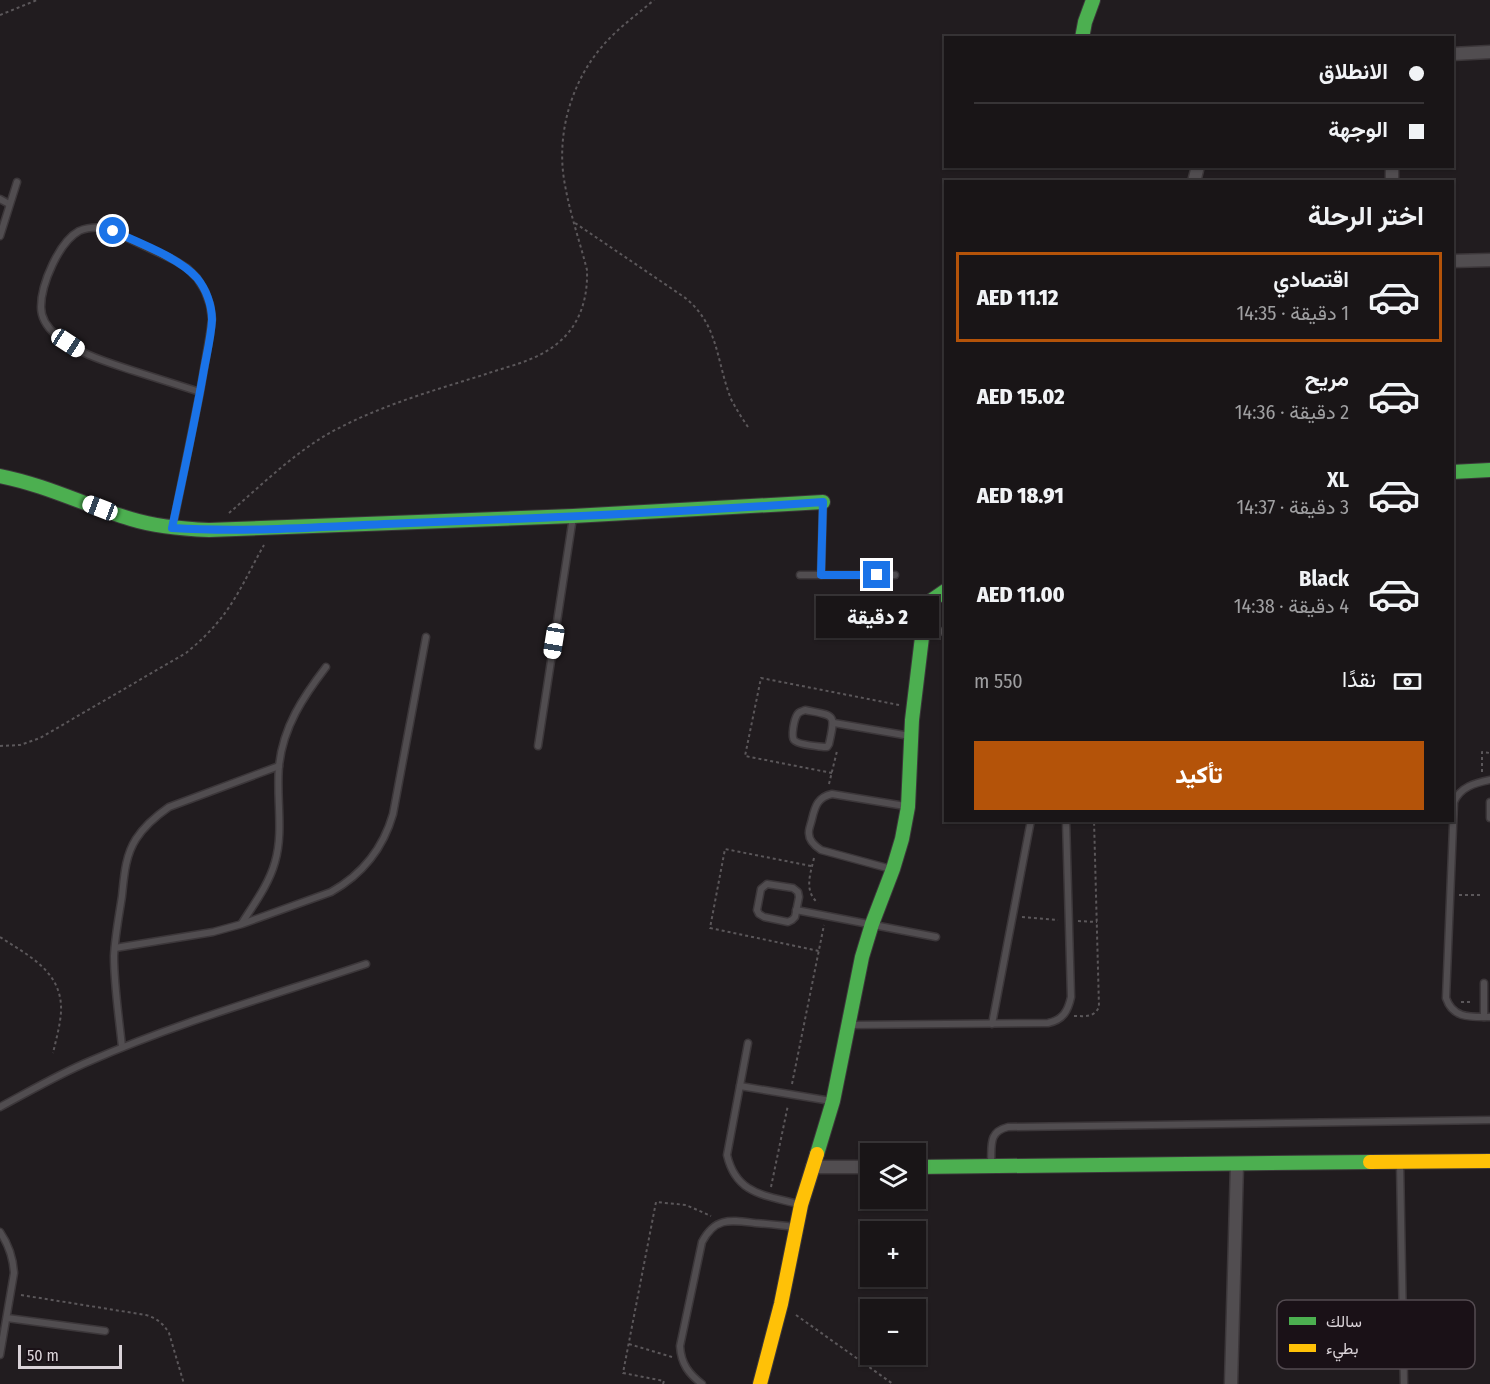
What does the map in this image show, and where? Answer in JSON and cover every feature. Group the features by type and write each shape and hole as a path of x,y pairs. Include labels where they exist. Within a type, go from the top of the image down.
{"street":[{"path":"1082,36 1093,0"},
{"path":"1454,54 1490,52"},
{"path":"1454,261 1490,260"},
{"path":"1454,472 1490,470"},
{"path":"0,476 42,486 128,518 172,528 209,530 573,516 823,502"},
{"path":"760,1384 781,1304 801,1204 832,1101 862,957 902,839 908,807 913,708 926,604 944,592"},
{"path":"926,1167 1490,1161"},
{"path":"1231,1384 1237,1164"},
{"path":"812,1167 860,1167"}],"lane":[{"path":"0,236 17,182"},
{"path":"0,199 9,204"},
{"path":"172,528 200,392 212,319 208,298 197,278 187,268 106,228 84,229 71,236 54,263 45,286 41,307 42,315 50,328 68,343 89,355 200,392"},
{"path":"821,575 823,502"},
{"path":"538,747 573,516"},
{"path":"800,575 895,575"},
{"path":"923,629 944,632"},
{"path":"115,948 213,932 242,924 318,897 337,888 363,868 379,848 390,826 426,637"},
{"path":"242,924 265,886 275,862 279,838 279,766 289,725 298,706 326,667"},
{"path":"802,711 828,715 834,723 829,744 825,747 799,743 793,738 796,716 802,711"},
{"path":"834,723 912,736"},
{"path":"122,1047 115,948 125,871 128,855 135,841 155,816 169,807 279,766"},
{"path":"1454,802 1459,792 1490,780"},
{"path":"893,869 820,850 812,843 808,833 815,806 827,795 908,807"},
{"path":"1490,802 1490,818"},
{"path":"992,1023 1031,822"},
{"path":"848,1026 1048,1023 1064,1016 1071,998 1066,822"},
{"path":"1453,822 1446,998 1450,1007 1462,1015 1487,1017 1484,983"},
{"path":"770,884 794,888 799,894 796,910 795,917 790,921 762,916 758,910 761,889 770,884"},
{"path":"796,910 936,937"},
{"path":"0,1107 57,1076 122,1047 366,964"},
{"path":"748,1044 727,1155 730,1168 742,1184 751,1190 801,1204"},
{"path":"740,1086 832,1101"},
{"path":"991,1167 993,1136 997,1131 1008,1127 1490,1120"},
{"path":"1400,1163 1402,1300"},
{"path":"702,1384 689,1373 682,1361 680,1346 702,1242 710,1230 731,1220 796,1227"},
{"path":"0,1232 9,1247 14,1264 0,1355"},
{"path":"7,1318 105,1331"},
{"path":"1404,1369 1404,1384"}],"path":[{"path":"0,15 37,0"},
{"path":"209,530 310,445 338,428 398,403 538,356 560,342 569,332 580,315 588,283 587,270 562,166 562,147 569,108 580,80 596,55 608,40 654,0"},
{"path":"575,223 684,297 701,313 712,333 735,408 748,427"},
{"path":"0,746 20,745 40,738 186,653 216,625 228,609 272,529"},
{"path":"827,795 843,725"},
{"path":"1064,1016 1089,1016 1097,1012 1098,1007 1094,822"},
{"path":"769,1196 828,907 813,899 808,889 816,847"},
{"path":"1450,894 1483,895"},
{"path":"1012,917 1097,922"},
{"path":"0,937 42,965 57,986 61,1011 53,1053"},
{"path":"1450,1007 1462,1002 1484,1002"},
{"path":"663,1384 663,1381 623,1373 656,1202 686,1205 723,1222"},
{"path":"11,1293 153,1317 169,1332 184,1384"},
{"path":"781,1304 893,1384"},
{"path":"629,1344 682,1361"}],"traffic: fast":[{"path":"1082,36 1093,0"},
{"path":"1454,472 1490,470"},
{"path":"0,476 34,485 141,522 209,530 573,516 823,502"},
{"path":"817,1154 833,1101 862,957 902,839 908,807 912,720 926,604 944,592"},
{"path":"926,1167 1370,1162"}],"traffic: slow":[{"path":"760,1384 781,1304 801,1205 817,1154"},
{"path":"1370,1162 1490,1161"}],"route":[{"path":"113,231 187,268 197,278 210,305 212,319 210,334 172,528 209,530 295,528 823,502 821,575 877,575"}]}
